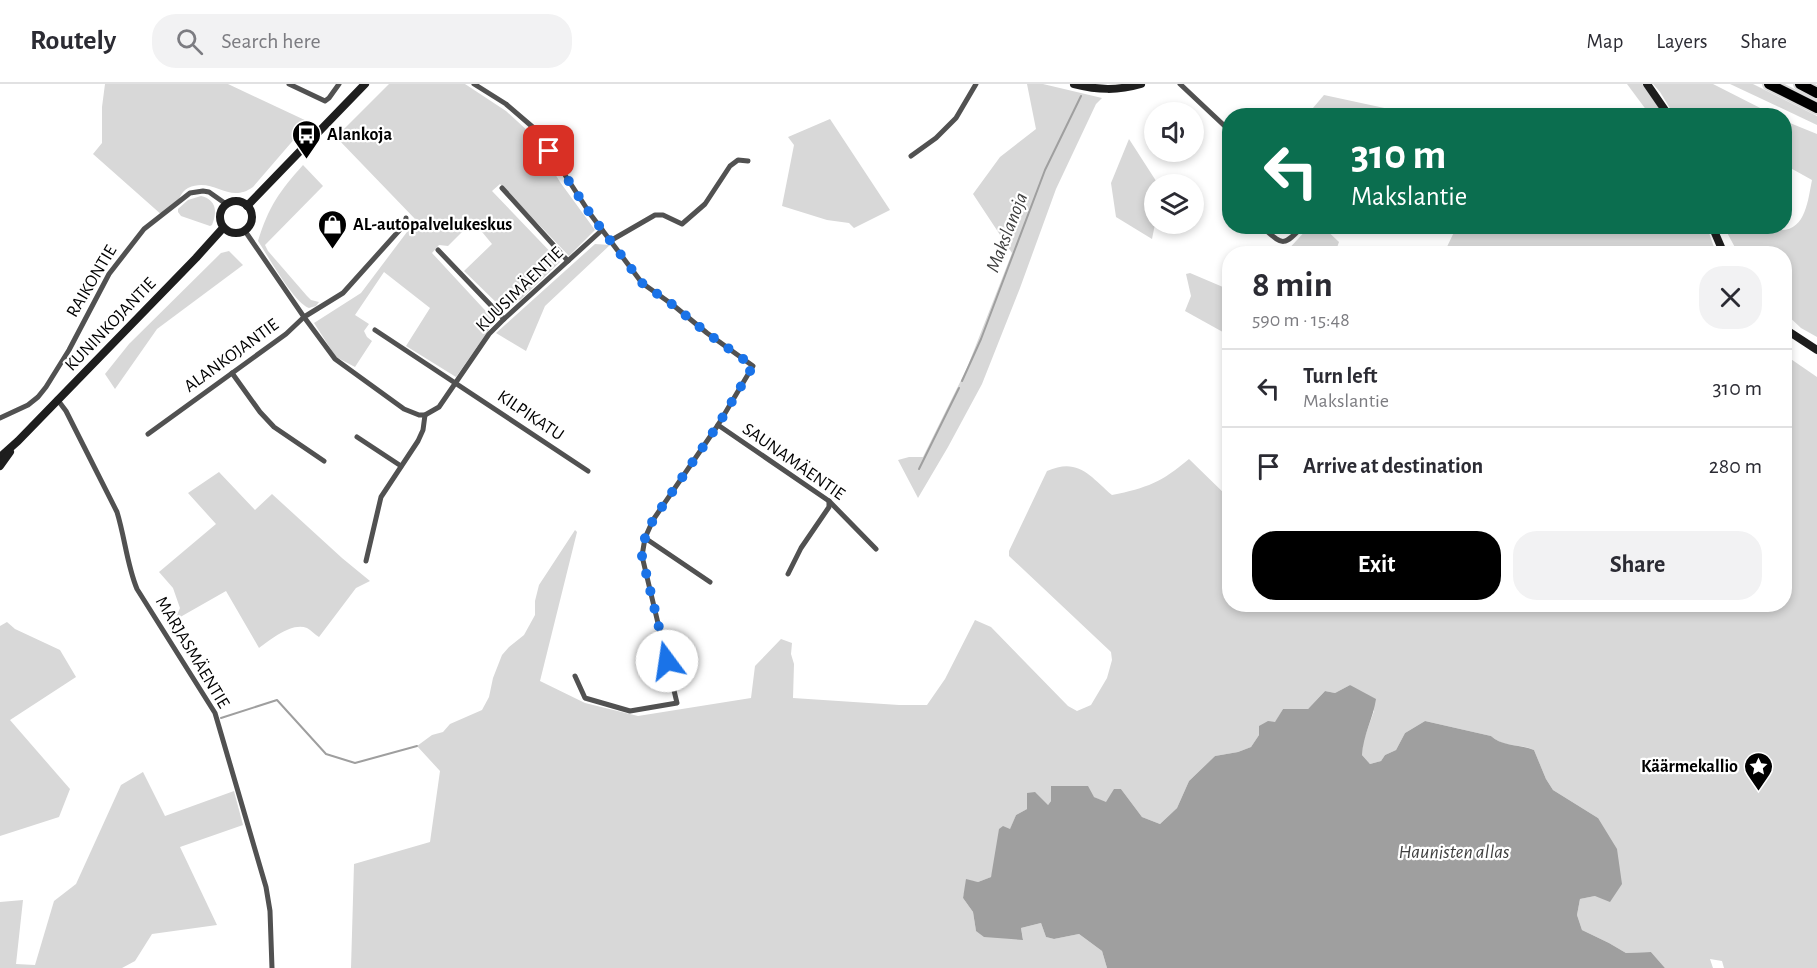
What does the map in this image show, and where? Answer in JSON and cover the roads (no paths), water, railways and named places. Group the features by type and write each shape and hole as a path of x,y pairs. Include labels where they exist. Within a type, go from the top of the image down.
{"highway":[{"path":"1769,84 1817,108"},
{"path":"1800,84 1817,93"}],"main road":[{"path":"247,206 365,84"},
{"path":"1074,84 1106,90 1141,84"},
{"path":"1647,84 1664,108"},
{"path":"239,201 247,206 252,216 245,231 231,233 223,228 220,223 220,213 226,204 239,201"},
{"name":"KUNINKOJANTIE","path":"0,457 223,228"},
{"path":"1792,334 1817,350"},
{"name":"KUNINKOJANTIE","path":"0,466 18,441"}],"street":[{"path":"289,84 325,101 339,84"},
{"path":"474,84 512,109 535,129 602,230 642,283 753,366 718,425 653,520 645,538 642,556 677,702 630,711 585,698 576,676"},
{"path":"911,156 951,124 976,84"},
{"path":"1180,84 1222,123"},
{"path":"610,241 655,215 663,215 682,224 705,204 730,166 738,160 748,161"},
{"path":"502,188 568,261"},
{"name":"RAIKONTIE","path":"0,418 28,405 46,387 69,350 109,274 144,229 190,193 208,192 226,204"},
{"path":"366,561 381,497 418,441 423,430 425,415 404,409 334,359 304,316 343,293 405,224 406,218"},
{"name":"KUUSIMÄENTIE","path":"425,415 439,407 489,334 602,230"},
{"name":"ALANKOJANTIE","path":"148,434 286,334 304,316 245,231"},
{"path":"1271,234 1285,243 1296,234"},
{"path":"438,250 504,319"},
{"name":"KILPIKATU","path":"375,330 588,471"},
{"path":"232,373 260,412 274,427 324,461"},
{"name":"MARJASMÄENTIE","path":"57,399 66,411 117,512 131,575 137,590 214,713 266,887 270,911 272,968"},
{"name":"SAUNAMÄENTIE","path":"718,425 829,501 876,549"},
{"path":"357,437 401,466"},
{"path":"788,574 801,548 829,507 829,501"},
{"path":"645,538 710,582"}],"water":[{"name":"Haunisten allas","path":"1350,685 1376,699 1362,755 1370,764 1381,761 1385,755 1396,750 1405,733 1425,721 1491,736 1506,744 1534,750 1553,790 1598,818 1617,849 1622,884 1610,902 1595,896 1580,899 1577,915 1582,930 1626,953 1651,952 1665,968 1107,968 1102,951 1079,934 1054,939 1046,937 1041,923 1021,928 1023,940 984,937 976,931 973,912 963,898 966,879 978,882 991,877 999,829 1003,826 1010,829 1016,815 1027,809 1027,793 1035,792 1048,805 1051,801 1051,786 1088,786 1094,797 1106,802 1114,789 1121,789 1142,817 1160,824 1177,808 1189,781 1215,756 1251,747 1259,735 1259,726 1268,721 1275,722 1283,709 1308,709 1325,691 1335,693"}],"waterway":[{"name":"Makslanoja","path":"962,381 981,339 1045,170 1081,96"},
{"name":"Makslanoja","path":"919,469 959,388"},
{"path":"221,718 277,700 326,754 355,763 417,746"}],"place":[{"name":"Alankoja","path":"306,160"},
{"name":"AL-autopalvelukeskus","path":"332,250"},
{"name":"Käärmekallio","path":"1759,792"}]}
